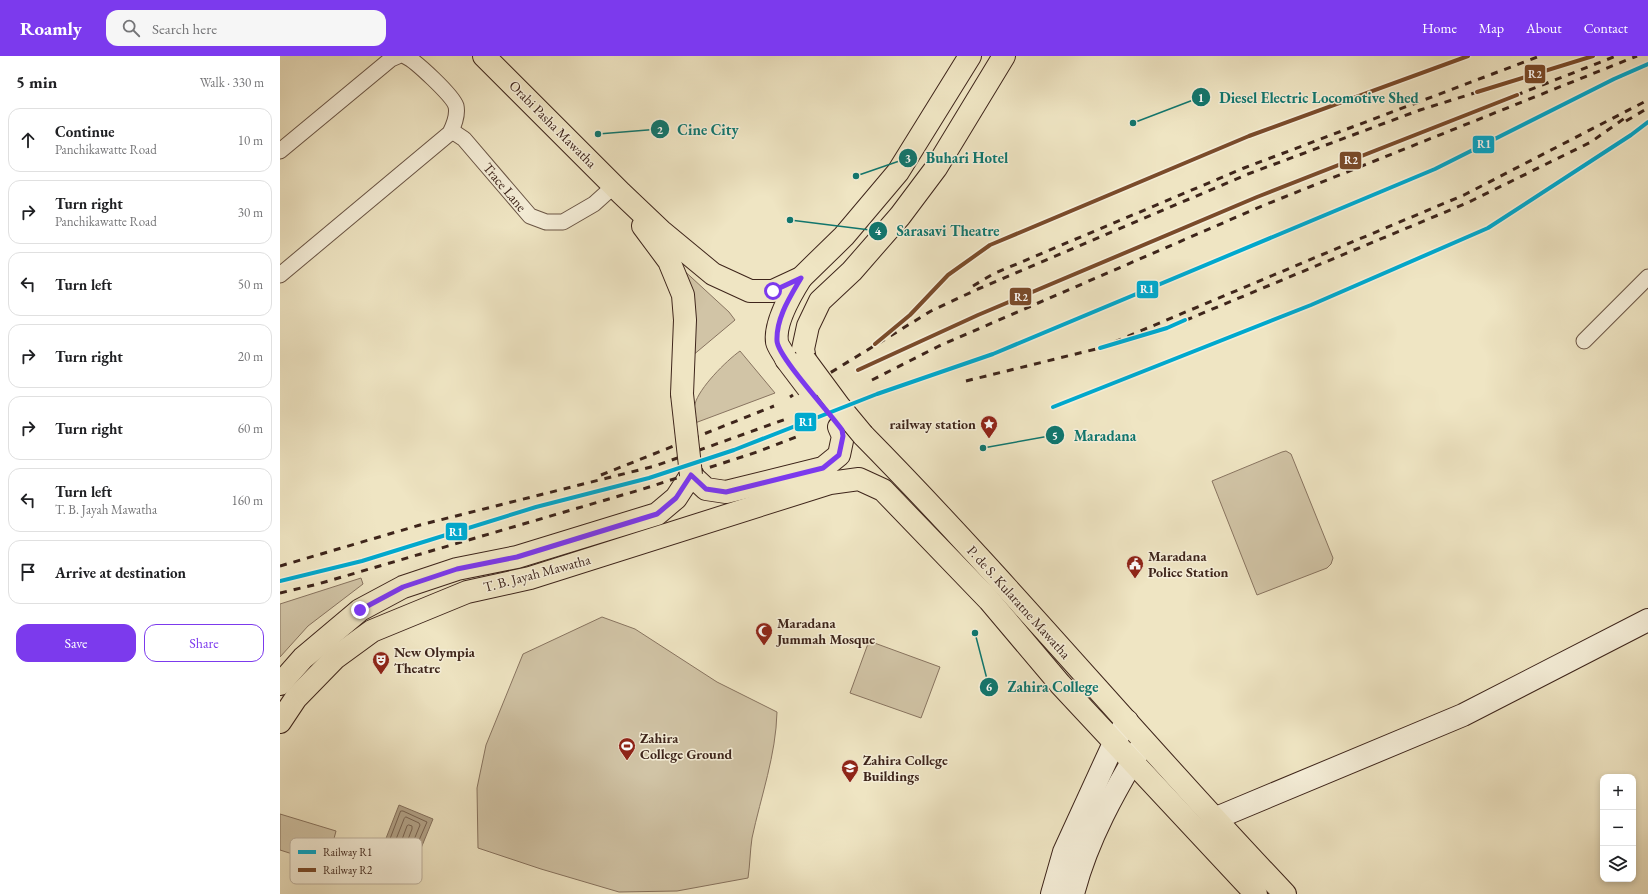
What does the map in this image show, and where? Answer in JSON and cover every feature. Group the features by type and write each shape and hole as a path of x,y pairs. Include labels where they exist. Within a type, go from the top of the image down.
{"main road":[{"name":"Orabi Pasha Mawatha","path":"484,56 617,190"},
{"path":"617,190 668,262 683,296 684,320 682,394 691,475 706,489 726,492 827,476 839,455 843,436 839,427 796,359 777,343 778,328 787,301 801,278 844,236 898,172 970,56"},
{"path":"796,359 803,349 807,332 820,301 852,271 900,216 936,168 1004,56"},
{"path":"617,190 661,231 713,274 750,291 773,291 801,278"},
{"name":"P. de S. Kularatne Mawatha","path":"796,359 863,435 1005,586 1214,820 1286,894"},
{"name":"T. B. Jayah Mawatha","path":"280,684 303,658 360,610 403,587 457,569 517,557 657,514 676,498 691,475"},
{"name":"P. de S. Kularatne Mawatha","path":"827,476 859,479 883,490 988,600 1060,684 1256,894"},
{"name":"T. B. Jayah Mawatha","path":"280,722 296,698 335,658 372,631 467,592 530,578 827,476"},
{"path":"403,587 414,613"},
{"path":"1214,820 1463,715 1648,620"},
{"path":"1052,894 1064,852 1114,743 1127,721"},
{"path":"1073,894 1079,871 1107,806 1144,742"}],"street":[{"path":"280,151 391,59 398,56"},
{"path":"280,275 450,133 456,116 456,106 451,97 413,60 405,56"},
{"name":"Trace Lane","path":"450,133 454,133 464,139 530,216 546,222 563,222 617,190"},
{"path":"1584,341 1648,277"}],"shaded area":[{"path":"679,266 729,312 735,320 692,356"},
{"path":"740,351 775,393 695,423 694,406 702,390 721,368"},
{"path":"1286,451 1291,454 1333,558 1331,564 1327,568 1257,595 1212,481"},
{"path":"361,578 363,584 308,626 280,657 280,604"},
{"name":"Zahira College Ground","path":"602,617 635,629 717,682 777,712 771,760 752,838 748,878 677,891 619,892 541,869 478,848 477,788 486,745 523,654"},
{"path":"869,641 940,667 921,718 850,693"},
{"path":"280,814 336,831 334,838 290,838 290,853 280,850"}],"water":[{"path":"399,805 433,819 422,846 422,838 386,838"}],"railway":[{"path":"894,329 910,315 948,275 990,245 1249,136 1468,56"},
{"path":"973,286 993,274 1244,168 1540,56"},
{"path":"807,387 931,311 978,289 1248,174 1420,110 1593,56"},
{"path":"857,370 978,315 1257,197 1616,56"},
{"path":"872,380 939,346 1262,206 1637,56"},
{"path":"877,394 993,354 1435,169 1614,79 1648,64"},
{"path":"966,381 1100,348 1464,195 1648,100"},
{"path":"1626,121 1648,108"},
{"path":"1146,334 1167,328 1467,203 1591,142 1629,115"},
{"path":"1053,407 1311,305 1488,228 1631,135 1648,122"},
{"path":"601,475 774,406"},
{"path":"280,566 420,525 655,466 786,419"},
{"path":"280,581 362,561 536,507 649,478 734,450 794,428"},
{"path":"280,593 318,584 643,489 757,452 801,435"}],"rail line":[{"name":"R2","path":"875,344 910,315 948,275 990,245 1249,136 1468,56"},
{"name":"R2","path":"1477,92 1593,56"},
{"name":"R1","path":"280,581 362,561 536,507 649,478 734,450 877,394 993,354 1435,169 1614,79 1648,64"},
{"name":"R2","path":"858,370 978,315 1257,197 1517,95"},
{"name":"R1","path":"1053,407 1311,305 1488,228 1631,135 1648,122"},
{"name":"R1","path":"1100,348 1167,328 1185,320"}],"place":[{"name":"Diesel Electric Locomotive Shed","path":"1133,123"},
{"name":"Cine City","path":"598,134"},
{"name":"Buhari Hotel","path":"856,176"},
{"name":"Sarasavi Theatre","path":"790,220"},
{"name":"railway station","path":"989,439"},
{"name":"Maradana","path":"983,448"},
{"name":"Maradana Police Station","path":"1135,579"},
{"name":"Zahira College","path":"975,633"},
{"name":"Maradana Jummah Mosque","path":"764,646"},
{"name":"New Olympia Theatre","path":"381,675"},
{"name":"Zahira College Ground","path":"627,761"},
{"name":"Zahira College Buildings","path":"850,783"}],"route":[{"path":"360,610 403,587 457,569 517,557 657,514 676,498 691,475 706,489 726,492 823,468 839,455 843,436 842,430 786,359 777,343 778,328 787,301 801,278 773,291"}]}
